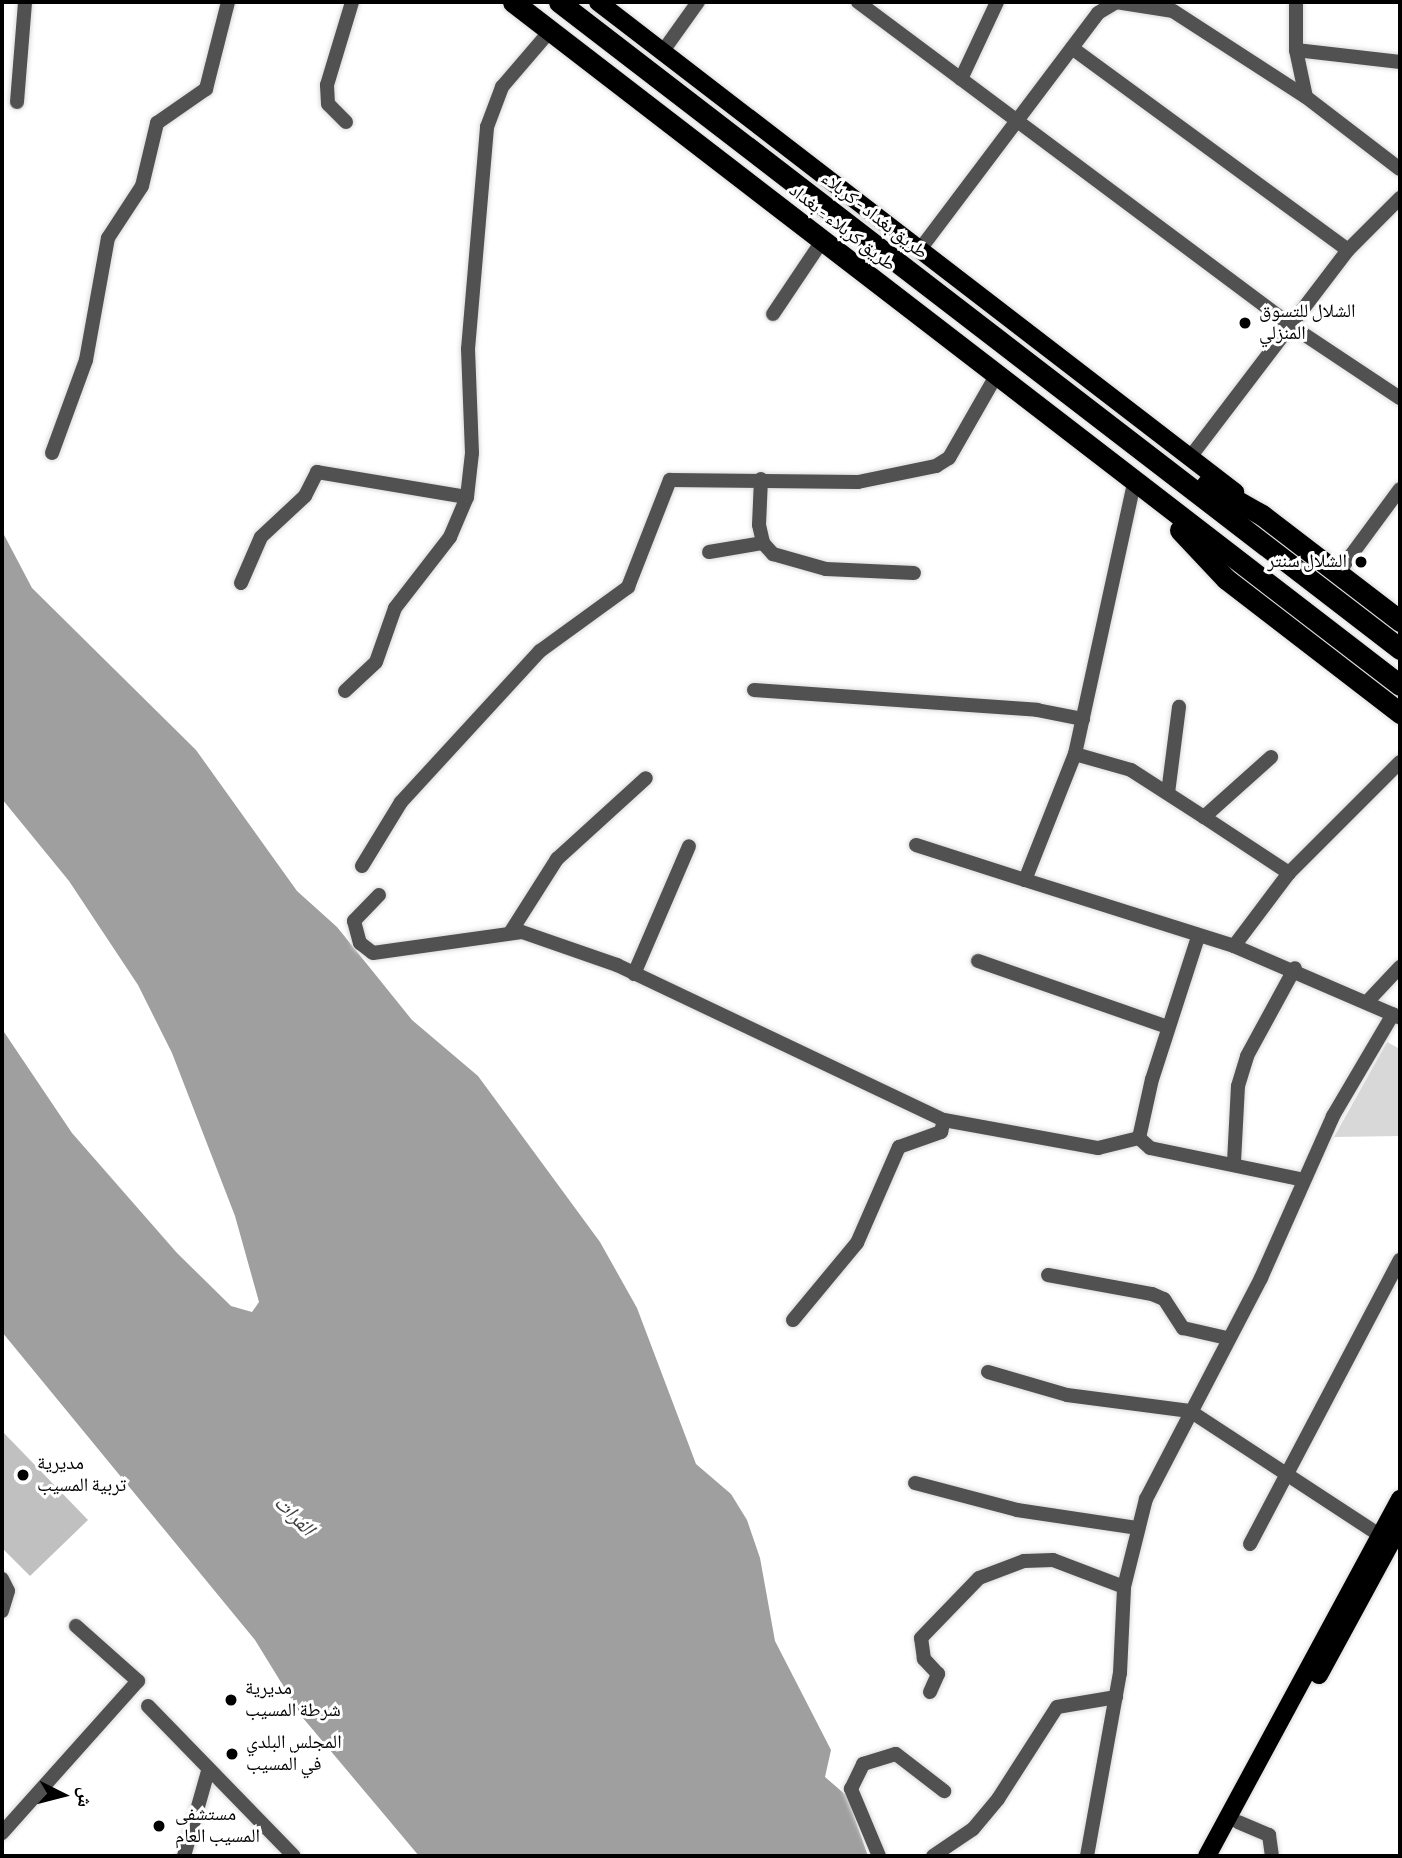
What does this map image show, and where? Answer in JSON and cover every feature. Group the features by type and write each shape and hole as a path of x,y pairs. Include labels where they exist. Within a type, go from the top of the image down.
{"highway":[{"name":"طريق كربلاء - بغداد","path":"513,2 1139,486"},
{"name":"طريق بغداد - كربلاء","path":"559,2 985,329 1165,462"},
{"path":"967,354 982,346 985,329"},
{"path":"1002,380 1014,368 1032,364"},
{"path":"1165,462 1262,515 1400,621"},
{"path":"1165,462 1400,649"},
{"path":"1139,486 1400,685"},
{"path":"1139,486 1226,579 1400,713"}],"main road":[{"path":"598,2 1191,456 1262,515"},
{"path":"1207,1856 1400,1499"},
{"path":"1220,1856 1400,1526"}],"street":[{"path":"17,102 25,2"},
{"path":"52,453 86,360 108,238 142,186 157,122 206,89 228,2"},
{"path":"346,122 328,104 327,85 352,2"},
{"path":"663,51 698,2"},
{"path":"858,2 1293,327 1400,398"},
{"path":"961,79 997,2"},
{"path":"921,248 1014,120 1098,13 1115,2 1173,11 1306,97 1400,169"},
{"path":"1296,2 1296,50 1306,97"},
{"path":"345,691 376,662 395,608 450,537 467,497 472,453 468,349 487,127 502,87 550,31"},
{"path":"1072,48 1348,250"},
{"path":"1296,50 1400,62"},
{"path":"1191,456 1293,327 1348,250 1400,198"},
{"path":"773,314 822,241"},
{"path":"362,866 401,802 540,651 628,587 670,480 859,482 936,466 949,458 1002,380"},
{"path":"242,583 261,537 305,496 317,472 467,497"},
{"path":"761,480 763,543"},
{"path":"1025,880 1075,754 1139,486"},
{"path":"1338,573 1400,489"},
{"path":"709,552 763,543 789,561 813,566 914,573"},
{"path":"754,690 1037,710 1083,719"},
{"path":"1168,793 1179,708"},
{"path":"1075,754 1131,770 1289,873"},
{"path":"1204,817 1271,757"},
{"path":"1234,946 1289,873 1400,762"},
{"path":"510,933 557,859 646,778"},
{"path":"916,845 1198,937 1234,946 1295,968 1397,1016 1333,1116 1190,1410 1137,1528 1124,1587 1115,1697 1087,1856"},
{"path":"634,974 689,846"},
{"path":"379,895 354,921 360,943 373,953 510,933 577,949 944,1120 1098,1148 1139,1138"},
{"path":"1139,1138 1168,1027 1198,937"},
{"path":"978,961 1168,1027"},
{"path":"1367,1002 1400,967"},
{"path":"1234,1162 1233,1125 1244,1066 1295,968"},
{"path":"793,1320 856,1243 899,1147 941,1132 944,1120"},
{"path":"1139,1138 1150,1148 1234,1162 1304,1180"},
{"path":"1250,1544 1399,1270"},
{"path":"1048,1275 1152,1294 1164,1299 1182,1328 1227,1338"},
{"path":"988,1372 1067,1395 1190,1410 1381,1536"},
{"path":"915,1483 1017,1510 1137,1528"},
{"path":"930,1692 938,1674 924,1659 921,1639 979,1578 1024,1561 1053,1560 1124,1587"},
{"path":"2,1579 8,1591 2,1611"},
{"path":"2,1833 138,1681 76,1626"},
{"path":"933,1856 973,1829 998,1799 1058,1707 1115,1697"},
{"path":"148,1706 289,1854"},
{"path":"879,1856 850,1789 863,1765 896,1754 944,1791"},
{"path":"184,1856 208,1771"},
{"path":"1238,1822 1269,1835 1272,1856"}],"shaded area":[{"path":"1387,1042 1400,1049 1400,1136 1334,1137"}],"water":[{"name":"الفرات","path":"2,531 32,588 196,750 297,891 337,927 412,1020 478,1076 600,1242 637,1308 696,1464 731,1494 747,1520 760,1558 775,1641 831,1750 825,1777 847,1796 868,1856 419,1856 303,1718 255,1640 2,1332 2,1029 72,1133 177,1253 231,1306 252,1312 259,1302 235,1216 172,1053 138,985 69,881 2,799"}],"building":[{"name":"مديرية تربية المسيب","path":"2,1431 88,1520 30,1576 2,1548"}],"place":[{"name":"الشلال للتسوق المنزلي","path":"1245,323"},
{"name":"الشلال سنتر","path":"1361,562"},
{"name":"مديرية تربية المسيب","path":"23,1475"},
{"name":"مديرية شرطة المسيب","path":"231,1700"},
{"name":"المجلس البلدي في المسيب","path":"232,1754"},
{"name":"مستشفى المسيب العام","path":"159,1826"}]}
